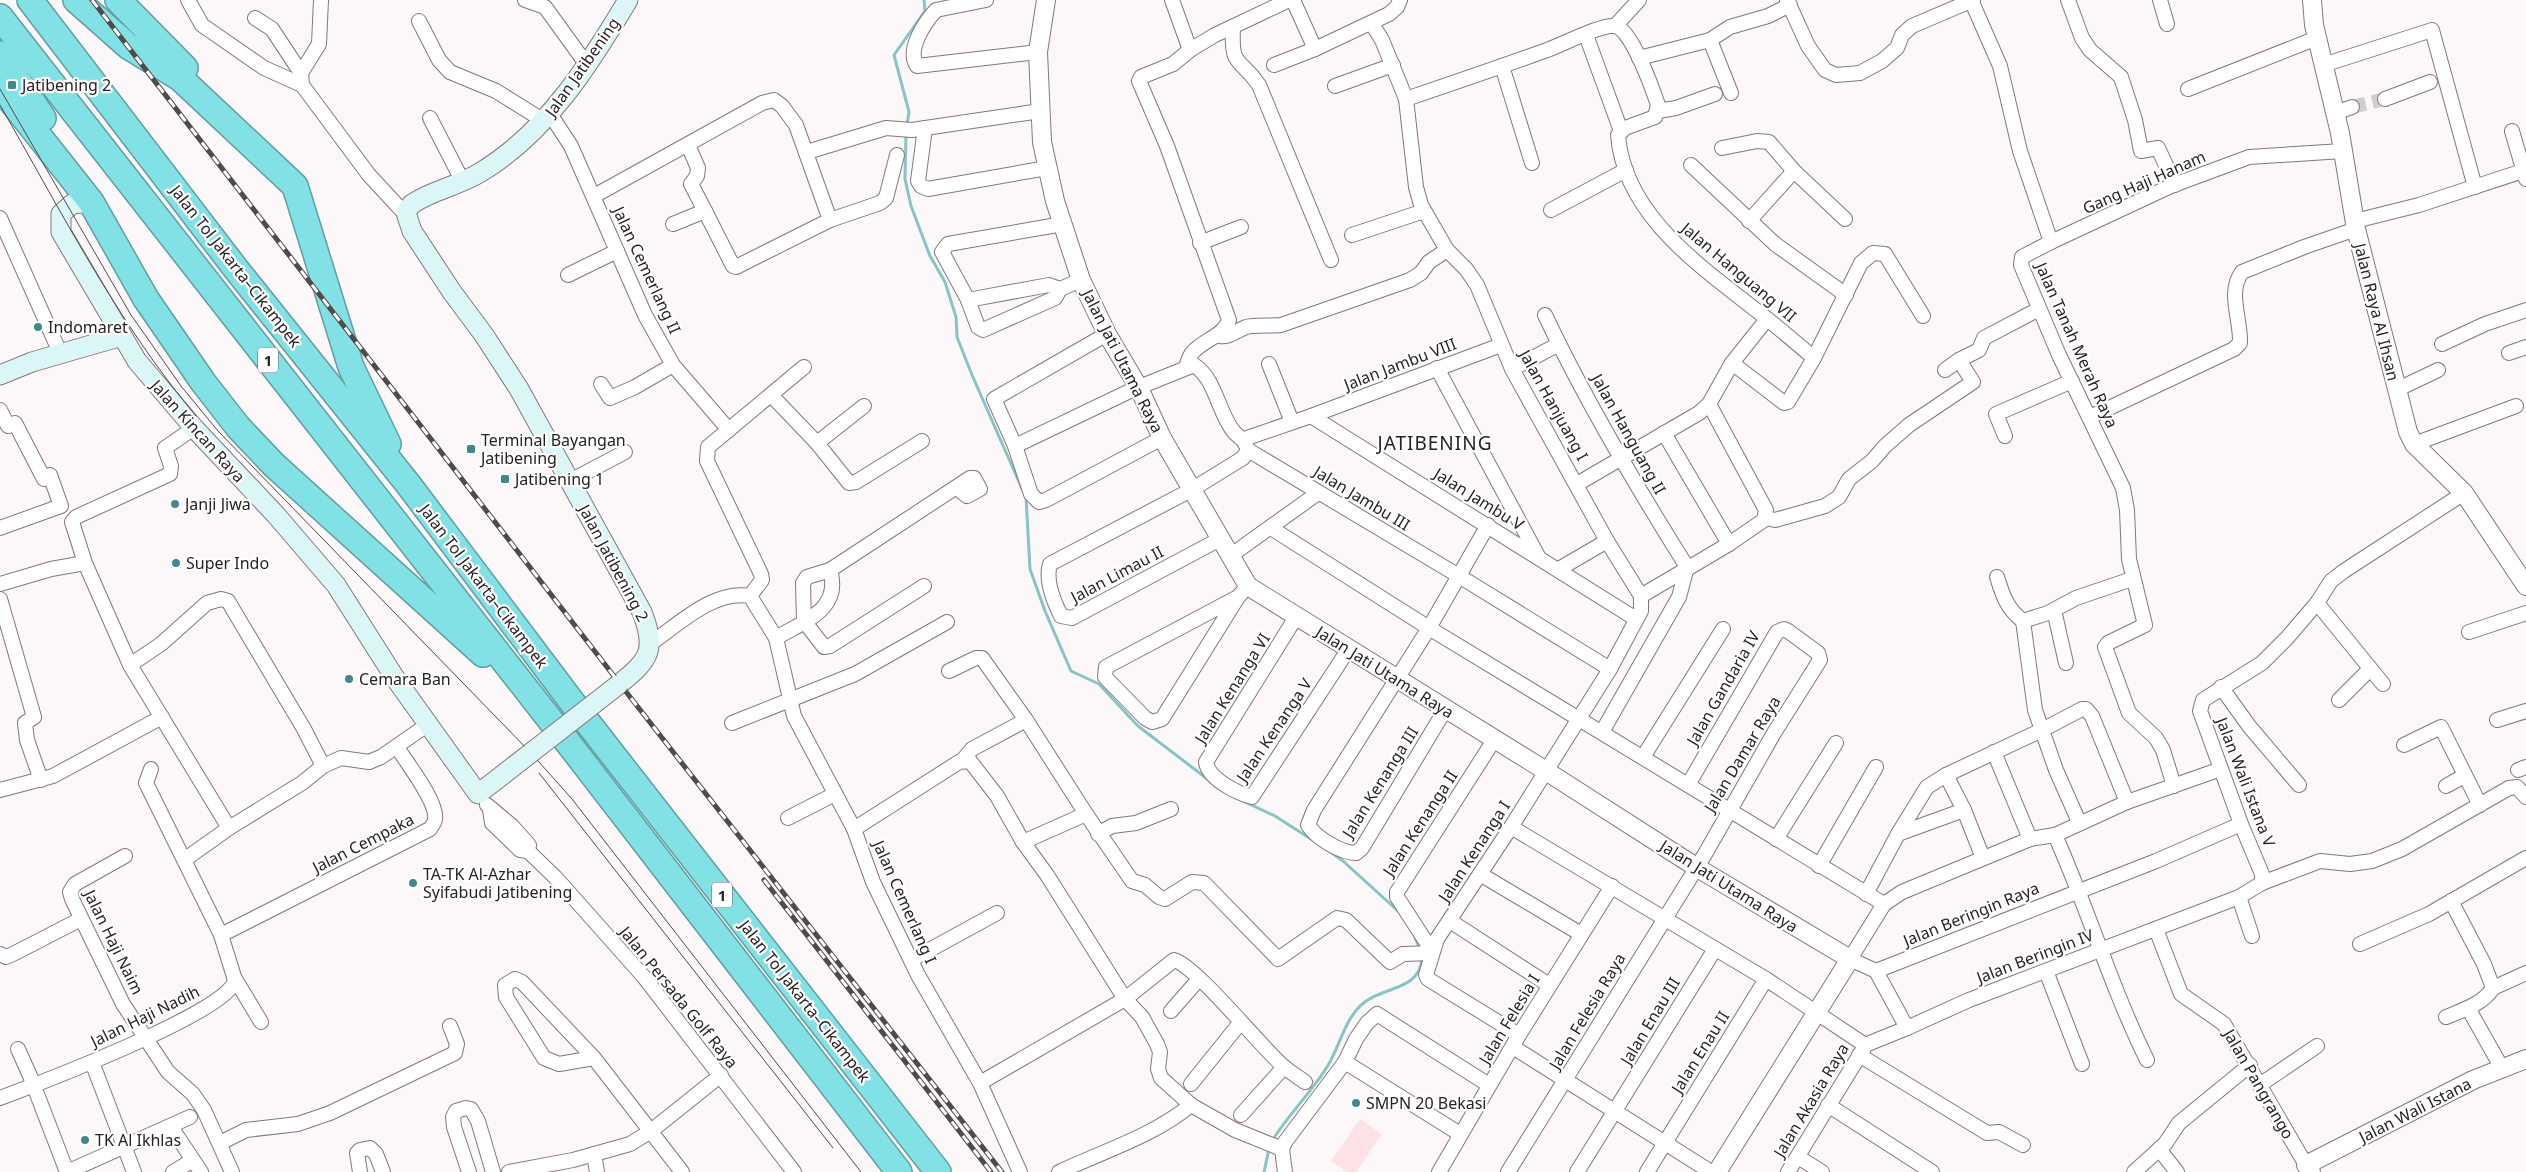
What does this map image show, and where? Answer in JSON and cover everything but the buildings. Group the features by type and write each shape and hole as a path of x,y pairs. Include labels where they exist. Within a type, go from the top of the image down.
{"highway":[{"name":"Jalan Tol Jakarta–Cikampek","path":"30,0 236,269 408,484 581,714 938,1172"},
{"path":"76,0 128,46 180,78 295,186 351,366 408,484"},
{"path":"118,0 222,105 265,156"},
{"name":"Jalan Tol Jakarta–Cikampek","path":"0,18 537,703 899,1172"},
{"path":"0,54 217,372 265,432 366,547"},
{"path":"0,87 91,202 146,299 203,382 238,426 274,465 537,703"}],"main road":[{"name":"Jalan Jatibening","path":"407,213 419,199 463,182 499,160 547,117 587,65 628,0"},
{"name":"Jalan Kincan Raya","path":"91,202 72,204 60,214 61,232 137,360 194,428 276,515 336,585 427,725 485,790"},
{"name":"Jalan Jatibening 2","path":"407,213 412,231 426,255 484,335 519,389 642,612 650,632 651,643 642,664 485,790"},
{"path":"0,375 19,366 122,336"}],"street":[{"path":"188,0 202,25 264,68 301,79"},
{"path":"301,79 319,44 321,0"},
{"path":"525,0 545,7 587,65"},
{"path":"986,0 942,7 934,12 915,45 914,57 917,66 1038,52"},
{"name":"Jalan Jati Utama Raya","path":"1046,0 1038,52 1040,111 1048,168 1063,224 1082,280 1106,334 1139,388 1162,438 1230,556 1243,592 1296,617 1494,740 1546,770 1696,867 1850,959"},
{"path":"1172,0 1190,50"},
{"path":"1015,446 1186,367 1194,350 1228,326 1229,320 1167,146 1138,81 1140,78 1173,64 1190,50 1289,0"},
{"path":"1294,0 1315,49"},
{"path":"1274,65 1372,24 1389,14 1397,7 1400,0"},
{"path":"1406,99 1502,66 1586,34 1615,26 1639,0"},
{"path":"1639,58 1710,40 1730,27 1768,16 1789,2 1808,46 1825,70 1836,76 1860,73 1882,61 1897,48 1902,35 1912,26 1972,0"},
{"name":"Jalan Tanah Merah Raya","path":"1972,0 2000,66 2020,151 2051,242 2022,257 2021,265 2038,309 2123,488 2127,510 2129,559 2132,579 2145,625 2108,643 2105,647 2129,713 2136,721 2147,727 2156,738 2163,750 2174,786"},
{"path":"2068,0 2082,38 2090,50 2121,77 2135,120 2141,151 2158,148 2175,184"},
{"path":"2160,0 2167,24"},
{"name":"Jalan Raya Al Ihsan","path":"2312,0 2317,38 2343,150 2356,225 2396,390 2414,444 2464,493 2526,586"},
{"path":"255,18 272,29 301,79 369,175 407,213"},
{"path":"419,21 438,60 450,72 496,91 547,117"},
{"name":"Jalan Hanjuang I","path":"1372,24 1393,65 1406,99 1416,187 1424,211 1448,250 1466,269 1477,285 1512,369 1607,541 1641,596"},
{"path":"1615,26 1624,32 1651,83 1658,105 1656,114"},
{"path":"1233,27 1234,55 1237,63 1252,75 1259,85 1331,260"},
{"path":"2323,65 2432,30 2474,187"},
{"name":"Jalan Hanguang VII","path":"1586,34 1621,131 1618,134 1619,144 1626,170 1638,196 1654,219 1675,243 1709,274 1814,358"},
{"path":"2188,89 2317,38"},
{"path":"1710,40 1731,93"},
{"path":"1335,86 1393,65"},
{"path":"1502,66 1532,163"},
{"path":"2385,99 2430,82"},
{"path":"1621,131 1656,114 1715,94"},
{"path":"594,196 762,103 774,100 782,106 796,125 830,220"},
{"path":"2335,113 2352,107"},
{"path":"807,152 886,128 912,129 1040,111"},
{"name":"Jalan Cemerlang II","path":"547,117 571,146 645,315 673,365 729,430"},
{"path":"430,118 463,182"},
{"path":"912,129 918,180 921,186 928,189 1048,168"},
{"path":"2090,418 2234,349 2240,343 2240,332 2234,294 2237,279 2242,272 2356,225 2474,187 2525,173 2512,131"},
{"path":"1722,148 1756,141 1769,142 1794,171 1845,219"},
{"path":"688,145 698,168 697,176 691,184 733,266 736,267 830,220 869,207 886,198 897,155"},
{"name":"Gang Haji Hanam","path":"2051,242 2175,184 2249,158 2343,150"},
{"path":"1691,165 1775,244 1846,295"},
{"path":"1551,210 1626,170"},
{"path":"1749,221 1794,171"},
{"path":"673,224 705,211"},
{"path":"1352,235 1424,211"},
{"path":"0,218 61,355"},
{"path":"1063,224 948,244 942,252 968,300 978,327 983,330 1055,298 1060,289 1082,280"},
{"path":"1200,243 1241,226"},
{"path":"1217,335 1225,337 1249,326 1282,325 1410,280 1421,273 1429,262 1448,250"},
{"path":"568,275 617,251"},
{"path":"1732,363 1784,403 1790,399 1814,358 1861,263 1867,256 1873,253 1885,254 1924,316"},
{"path":"968,300 1049,285 1060,289"},
{"path":"1945,370 1959,360 1979,350 1984,338 2038,309"},
{"path":"2442,344 2485,324 2526,310"},
{"name":"Jalan Hanguang II","path":"1545,315 1559,344 1652,512 1687,567"},
{"path":"1577,484 1699,413 1709,404 1732,363 1767,319"},
{"path":"1106,334 994,398 1015,446 1031,494 1039,502 1162,438"},
{"path":"1512,369 1559,344"},
{"name":"Jalan Jambu VIII","path":"1311,416 1501,345"},
{"path":"2509,353 2526,347"},
{"path":"1766,517 1775,520 1804,513 1826,506 1839,497 1848,480 1872,461 1884,446 1909,425 1973,382 1959,360"},
{"path":"1270,364 1292,422"},
{"path":"601,384 610,398 635,387 673,365"},
{"name":"Jalan Jambu III","path":"1186,367 1194,365 1200,369 1234,432 1246,445 1318,493 1459,576 1610,669"},
{"path":"651,643 712,602 729,596 750,596 762,580 761,574 707,460 706,454 708,447 804,368"},
{"path":"1437,368 1540,558"},
{"path":"2396,390 2438,370"},
{"path":"2005,436 1996,414 2072,381"},
{"path":"770,395 817,443 849,483 856,482 922,441"},
{"path":"1709,404 1766,510 1766,517"},
{"path":"817,443 864,406"},
{"path":"2414,444 2516,406"},
{"path":"0,410 8,426 15,423 44,479 50,475 61,506 0,528"},
{"path":"1191,490 1243,458 1246,445 1292,422 1311,416"},
{"name":"Jalan Jambu V","path":"1311,416 1560,569 1636,619"},
{"path":"194,428 165,448 171,466 170,474 74,518 72,522 85,563 130,665 229,828"},
{"path":"1664,434 1729,544"},
{"path":"570,481 625,452"},
{"path":"924,586 827,646 821,645 804,621 803,581 807,577 830,570 957,488"},
{"name":"Jalan Limau II","path":"1191,490 1050,564 1049,578 1061,616 1072,618 1220,539"},
{"path":"1230,556 1318,493"},
{"name":"Jalan Wali Istana V","path":"2262,883 2262,874 2241,824 2200,706 2203,700 2262,663 2318,603 2331,581 2464,493"},
{"path":"1636,619 1642,611 1641,596 1687,567 1729,544 1766,517"},
{"path":"1397,680 1488,525"},
{"path":"1271,528 1429,628 1884,904"},
{"path":"1560,569 1607,541"},
{"path":"0,584 51,569 85,563"},
{"path":"1602,732 1678,597 1687,567"},
{"path":"776,638 821,612 830,599 832,578 830,570"},
{"path":"1997,577 2005,602 2012,612 2023,621 2035,710 2056,770 2079,822"},
{"path":"2023,621 2054,610 2076,598 2132,579"},
{"path":"1243,592 1162,719 1152,722 1145,718 1105,677 1106,667 1243,592"},
{"name":"Jalan Cemerlang I","path":"750,596 776,638 790,692 789,702 794,716 854,829 873,882 911,960 937,1011 980,1083 1020,1172"},
{"path":"0,599 34,717 25,723 27,740 41,780"},
{"path":"130,665 161,644 207,603 221,599 228,601 304,729 323,766"},
{"path":"2318,603 2383,684"},
{"path":"2054,610 2066,663"},
{"path":"2469,632 2526,613"},
{"name":"Jalan Kenanga VI","path":"1214,777 1207,769 1206,762 1296,617"},
{"name":"Jalan Kenanga I","path":"1427,956 1580,719 1610,669 1636,619"},
{"path":"732,723 789,702 855,674 947,622"},
{"path":"1643,757 1723,629"},
{"name":"Jalan Gandaria IV","path":"1688,785 1777,632 1784,629 1788,631 1818,653 1820,660"},
{"name":"Jalan Kenanga V","path":"1214,777 1252,797 1348,650"},
{"path":"949,671 976,658 982,658 1026,720 1098,834 1132,882 1145,885 1159,897 1165,899 1192,882 1204,883 1278,959 1337,918 1346,920 1390,962 1403,954 1427,956 1426,975 1428,980 1516,1041 1565,1082 1711,1172"},
{"name":"Jalan Damar Raya","path":"1696,867 1820,660"},
{"path":"2339,700 2370,669"},
{"name":"Jalan Kenanga III","path":"1397,680 1309,819 1308,825 1312,831 1340,850 1356,854 1362,848 1445,710"},
{"path":"2221,687 2254,733 2299,785"},
{"path":"1866,894 1898,834 1927,787 1946,775 2082,709 2090,712 2126,802"},
{"path":"2497,720 2526,710"},
{"path":"0,790 41,780 86,759 162,717"},
{"path":"854,829 962,761 972,749 1026,720"},
{"path":"184,860 229,828 302,783 323,766 341,758 369,762 397,747 427,725"},
{"path":"2404,745 2441,728 2480,805"},
{"name":"Jalan Kenanga II","path":"1427,956 1397,892 1494,740"},
{"path":"1776,839 1836,743"},
{"name":"Jalan Cempaka","path":"221,935 430,829 436,820 428,795 397,747"},
{"path":"1994,752 2030,839"},
{"path":"962,761 970,761 976,766 997,796 1023,842 1047,875 1125,999 1142,1017 1160,1052 1158,1069 1161,1078 1191,1104 1259,1142 1278,1148"},
{"path":"1819,866 1876,767"},
{"path":"1717,1172 1884,904 1924,882 2030,839 2055,835 2079,822 2126,802 2221,768"},
{"path":"151,769 146,783 221,935 234,977 261,1022"},
{"path":"1946,775 1964,810 1983,858"},
{"path":"2446,786 2464,776"},
{"name":"Jalan Beringin IV","path":"1862,1050 1969,1000 2239,897 2262,883 2320,861 2350,864 2372,861 2402,849 2509,788 2517,787 2526,797"},
{"name":"Jalan Persada Golf Raya","path":"485,790 492,823 520,850 528,851 556,878 644,977 794,1172"},
{"path":"788,818 835,794"},
{"path":"1098,834 1112,826 1136,823 1171,808"},
{"path":"1898,834 1964,810"},
{"path":"1023,842 1086,814"},
{"name":"Jalan Beringin Raya","path":"1876,970 2241,824"},
{"name":"Jalan Akasia Raya","path":"1512,827 1766,979 1816,1012 1862,1050 1788,1172"},
{"path":"2055,835 2079,890 2126,1017 2147,1060"},
{"name":"Jalan Haji Naim","path":"125,856 71,888 72,899 123,1004 168,1072 193,1094 220,1142 232,1172"},
{"path":"2360,944 2451,902 2526,858"},
{"name":"Jalan Felesia Raya","path":"1508,1172 1696,867"},
{"path":"1480,874 1581,934"},
{"name":"Jalan Felesia I","path":"1438,1172 1549,985 1612,886"},
{"path":"2239,897 2252,936"},
{"path":"2451,902 2484,964 2493,988"},
{"path":"911,960 996,913"},
{"path":"0,954 6,957 13,954 81,919"},
{"path":"1450,921 1549,985"},
{"name":"Jalan Pangrango","path":"2156,929 2181,994 2224,1024 2250,1065 2308,1169"},
{"name":"Jalan Enau III","path":"1577,1172 1715,949"},
{"path":"1850,959 1876,970 1907,1028"},
{"path":"980,1083 1125,999 1174,960 1179,961 1199,979 1284,1067 1305,1082"},
{"path":"2046,971 2082,1064"},
{"path":"2446,1017 2468,1008 2489,995 2493,988 2526,973"},
{"name":"Jalan Haji Nadih","path":"0,1098 36,1090 145,1039 222,996 234,986 234,977"},
{"path":"594,1058 559,1064 544,1058 506,997 505,985 515,979 522,982 594,1058 682,1172"},
{"path":"1172,1011 1199,979"},
{"name":"Jalan Enau II","path":"1647,1172 1766,979"},
{"path":"2468,1008 2503,1070"},
{"path":"1278,1148 1345,1062 1356,1038 1372,1016 1377,1014 1490,1084"},
{"path":"1191,1084 1240,1023"},
{"path":"220,1142 246,1130 298,1124 330,1113 455,1053 457,1044 450,1026"},
{"path":"2261,1084 2317,1046"},
{"path":"18,1049 36,1090 67,1172 190,1117"},
{"path":"1862,1050 1988,1133 1999,1132 2023,1145"},
{"name":"Jalan Wali Istana","path":"2308,1169 2465,1084 2526,1059"},
{"path":"1345,1062 1460,1134"},
{"path":"2134,1172 2160,1149 2179,1123 2250,1065"},
{"path":"1241,1115 1284,1067"},
{"path":"95,1070 134,1172"},
{"path":"508,1172 574,1166 594,1154 630,1144 651,1132 721,1075"},
{"path":"1068,1170 1145,1135 1178,1115 1191,1104"},
{"path":"1828,1106 1932,1172"},
{"path":"469,1172 453,1121 456,1111 466,1108 471,1109 478,1120 493,1172"},
{"path":"171,1127 197,1166 172,1172"},
{"path":"360,1172 357,1153 365,1148 370,1148 376,1154 382,1172"},
{"path":"1278,1148 1285,1172"},
{"path":"2160,1149 2177,1172"},
{"path":"594,1154 597,1172"},
{"path":"1798,1158 1822,1172"}],"shaded area":[{"path":"1360,1119 1382,1134 1356,1172 1347,1172 1331,1161"}],"waterway":[{"path":"907,125 909,112 894,55 925,11 924,0"},
{"path":"906,133 905,179 911,206 930,256 945,282 956,317 957,337 1023,491"},
{"path":"1026,497 1030,569 1045,611 1071,671 1099,684 1138,726 1210,781"},
{"path":"1245,802 1275,816 1314,841"},
{"path":"1329,851 1343,861 1398,911"},
{"path":"1415,937 1420,950"},
{"path":"1272,1141 1330,1063 1354,1013 1368,1000 1407,983 1420,969 1422,958"},
{"path":"1264,1172 1269,1149"}],"tunnel":[{"path":"2352,107 2385,99"}],"tram line":[{"path":"0,89 131,315 181,386 218,431 530,752 572,799 861,1172"},
{"path":"0,105 115,304 167,380 196,416"},
{"path":"539,773 833,1148"}],"railway":[{"path":"92,0 634,702 1002,1172"},
{"path":"764,880 991,1172"}],"place":[{"name":"Jatibening 2","path":"12,85"},
{"name":"Indomaret","path":"38,327"},
{"name":"Terminal Bayangan Jatibening","path":"471,449"},
{"name":"Jatibening 1","path":"505,479"},
{"name":"Janji Jiwa","path":"175,504"},
{"name":"Super Indo","path":"176,563"},
{"name":"Cemara Ban","path":"349,679"},
{"name":"TA-TK Al-Azhar Syifabudi Jatibening","path":"413,883"},
{"name":"SMPN 20 Bekasi","path":"1356,1103"},
{"name":"TK Al Ikhlas","path":"85,1140"}],"district":[{"name":"JATIBENING","path":"1435,443"}]}
